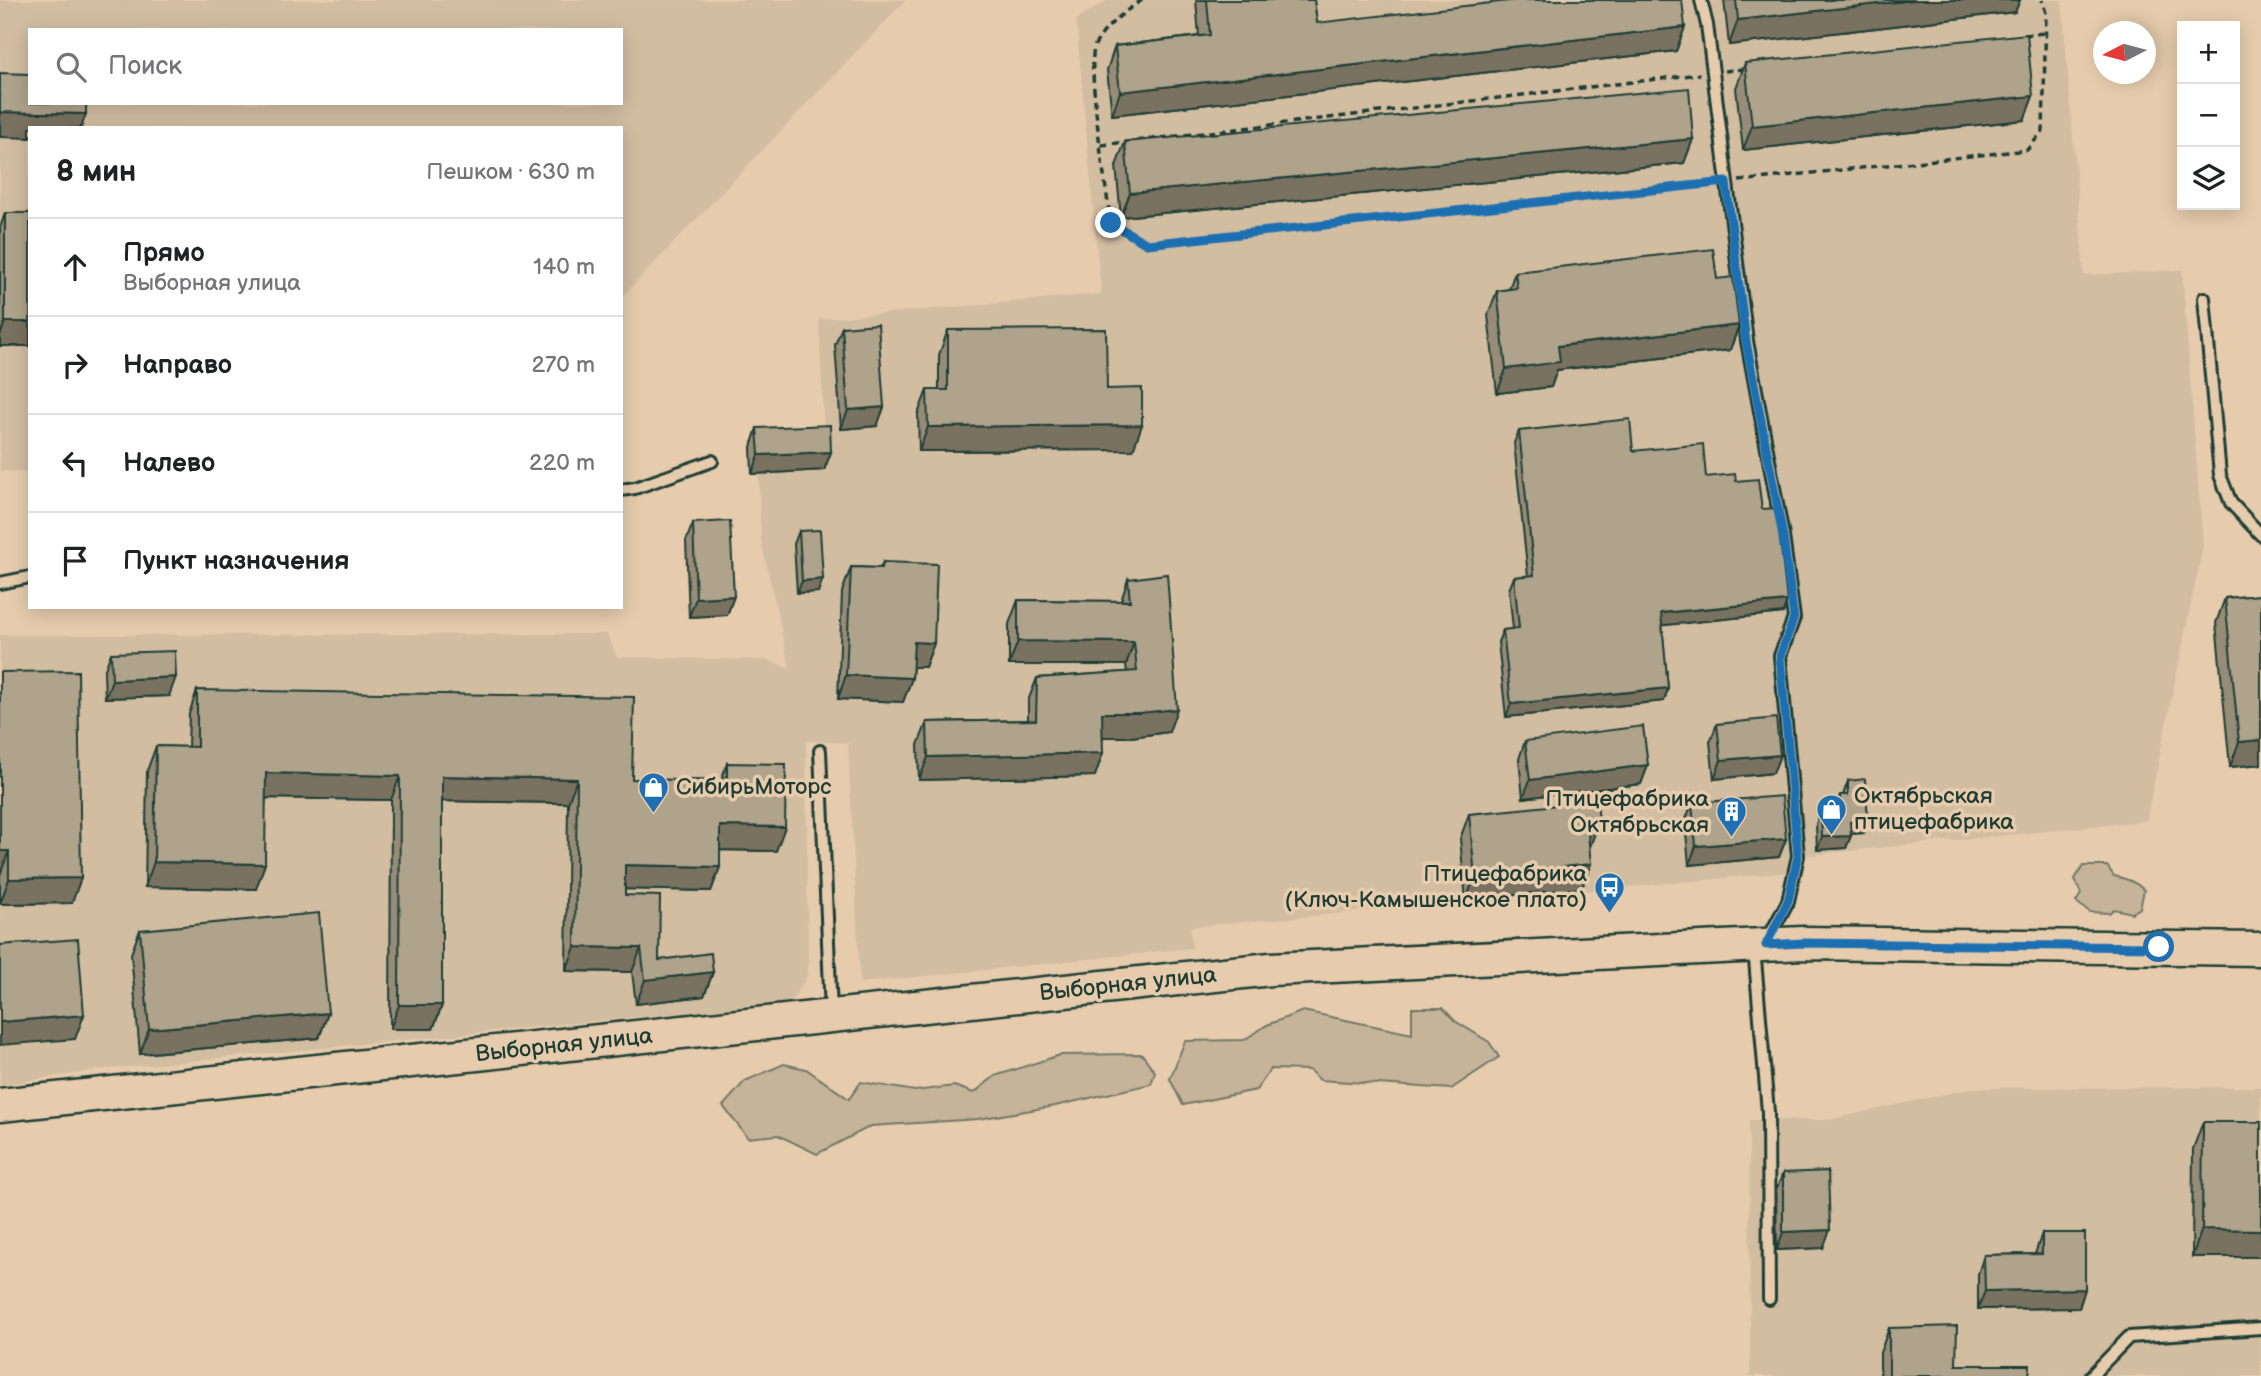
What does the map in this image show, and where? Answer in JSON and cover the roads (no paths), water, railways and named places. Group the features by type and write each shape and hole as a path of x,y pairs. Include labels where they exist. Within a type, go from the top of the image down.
{"main road":[{"name":"Выборная улица","path":"0,1105 1271,969 1803,943 2261,949"}],"lane":[{"path":"1701,0 1746,341 1783,536 1794,618 1780,656 1798,856 1788,901 1760,945 1768,1112 1769,1300"},
{"path":"2204,298 2220,475 2231,503 2261,535"},
{"path":"623,490 712,461"},
{"path":"0,583 28,578"},
{"path":"820,751 831,1016"},
{"path":"2091,1376 2129,1337 2261,1328"}],"place":[{"name":"СибирьМоторс","path":"653,814"},
{"name":"Октябрьская птицефабрика","path":"1831,836"},
{"name":"Птицефабрика Октябрьская","path":"1732,839"},
{"name":"Птицефабрика (Ключ-Камышенское плато)","path":"1610,914"}]}
